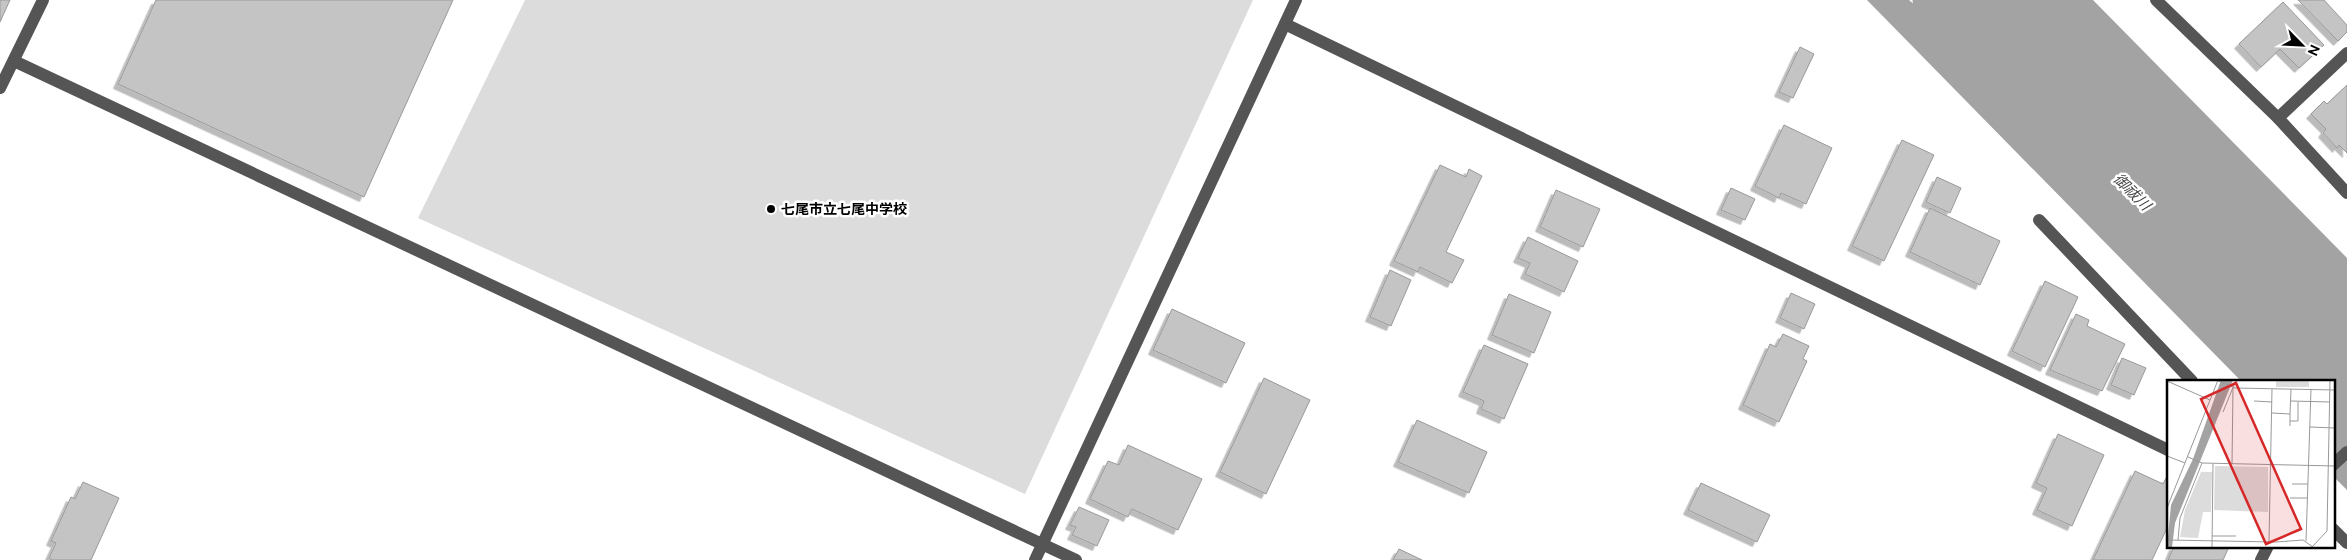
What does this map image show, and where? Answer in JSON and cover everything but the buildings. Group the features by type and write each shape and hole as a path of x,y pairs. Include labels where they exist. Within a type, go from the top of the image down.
{"street":[{"path":"0,88 43,0"},
{"path":"1035,560 1296,0"},
{"path":"2156,0 2278,118 2347,193"},
{"path":"1285,24 2167,450"},
{"path":"2278,118 2347,53"},
{"path":"14,61 1076,560"},
{"path":"2039,220 2191,380"},
{"path":"2334,464 2347,452"},
{"path":"2334,530 2347,543"},
{"path":"2261,560 2267,548"}],"shaded area":[{"name":"七尾市立七尾中学校","path":"525,0 1253,0 1025,494 418,218"}],"water":[{"path":"1867,0 1909,0 1979,60 2016,86 2045,97 2049,91 2016,51 1987,24 1953,0 2093,0 2347,258 2347,490 2334,477 2334,380 2240,380"}],"waterway":[{"name":"御祓川","path":"1942,0 2091,151"}],"place":[{"name":"七尾市立七尾中学校","path":"771,209"}]}
